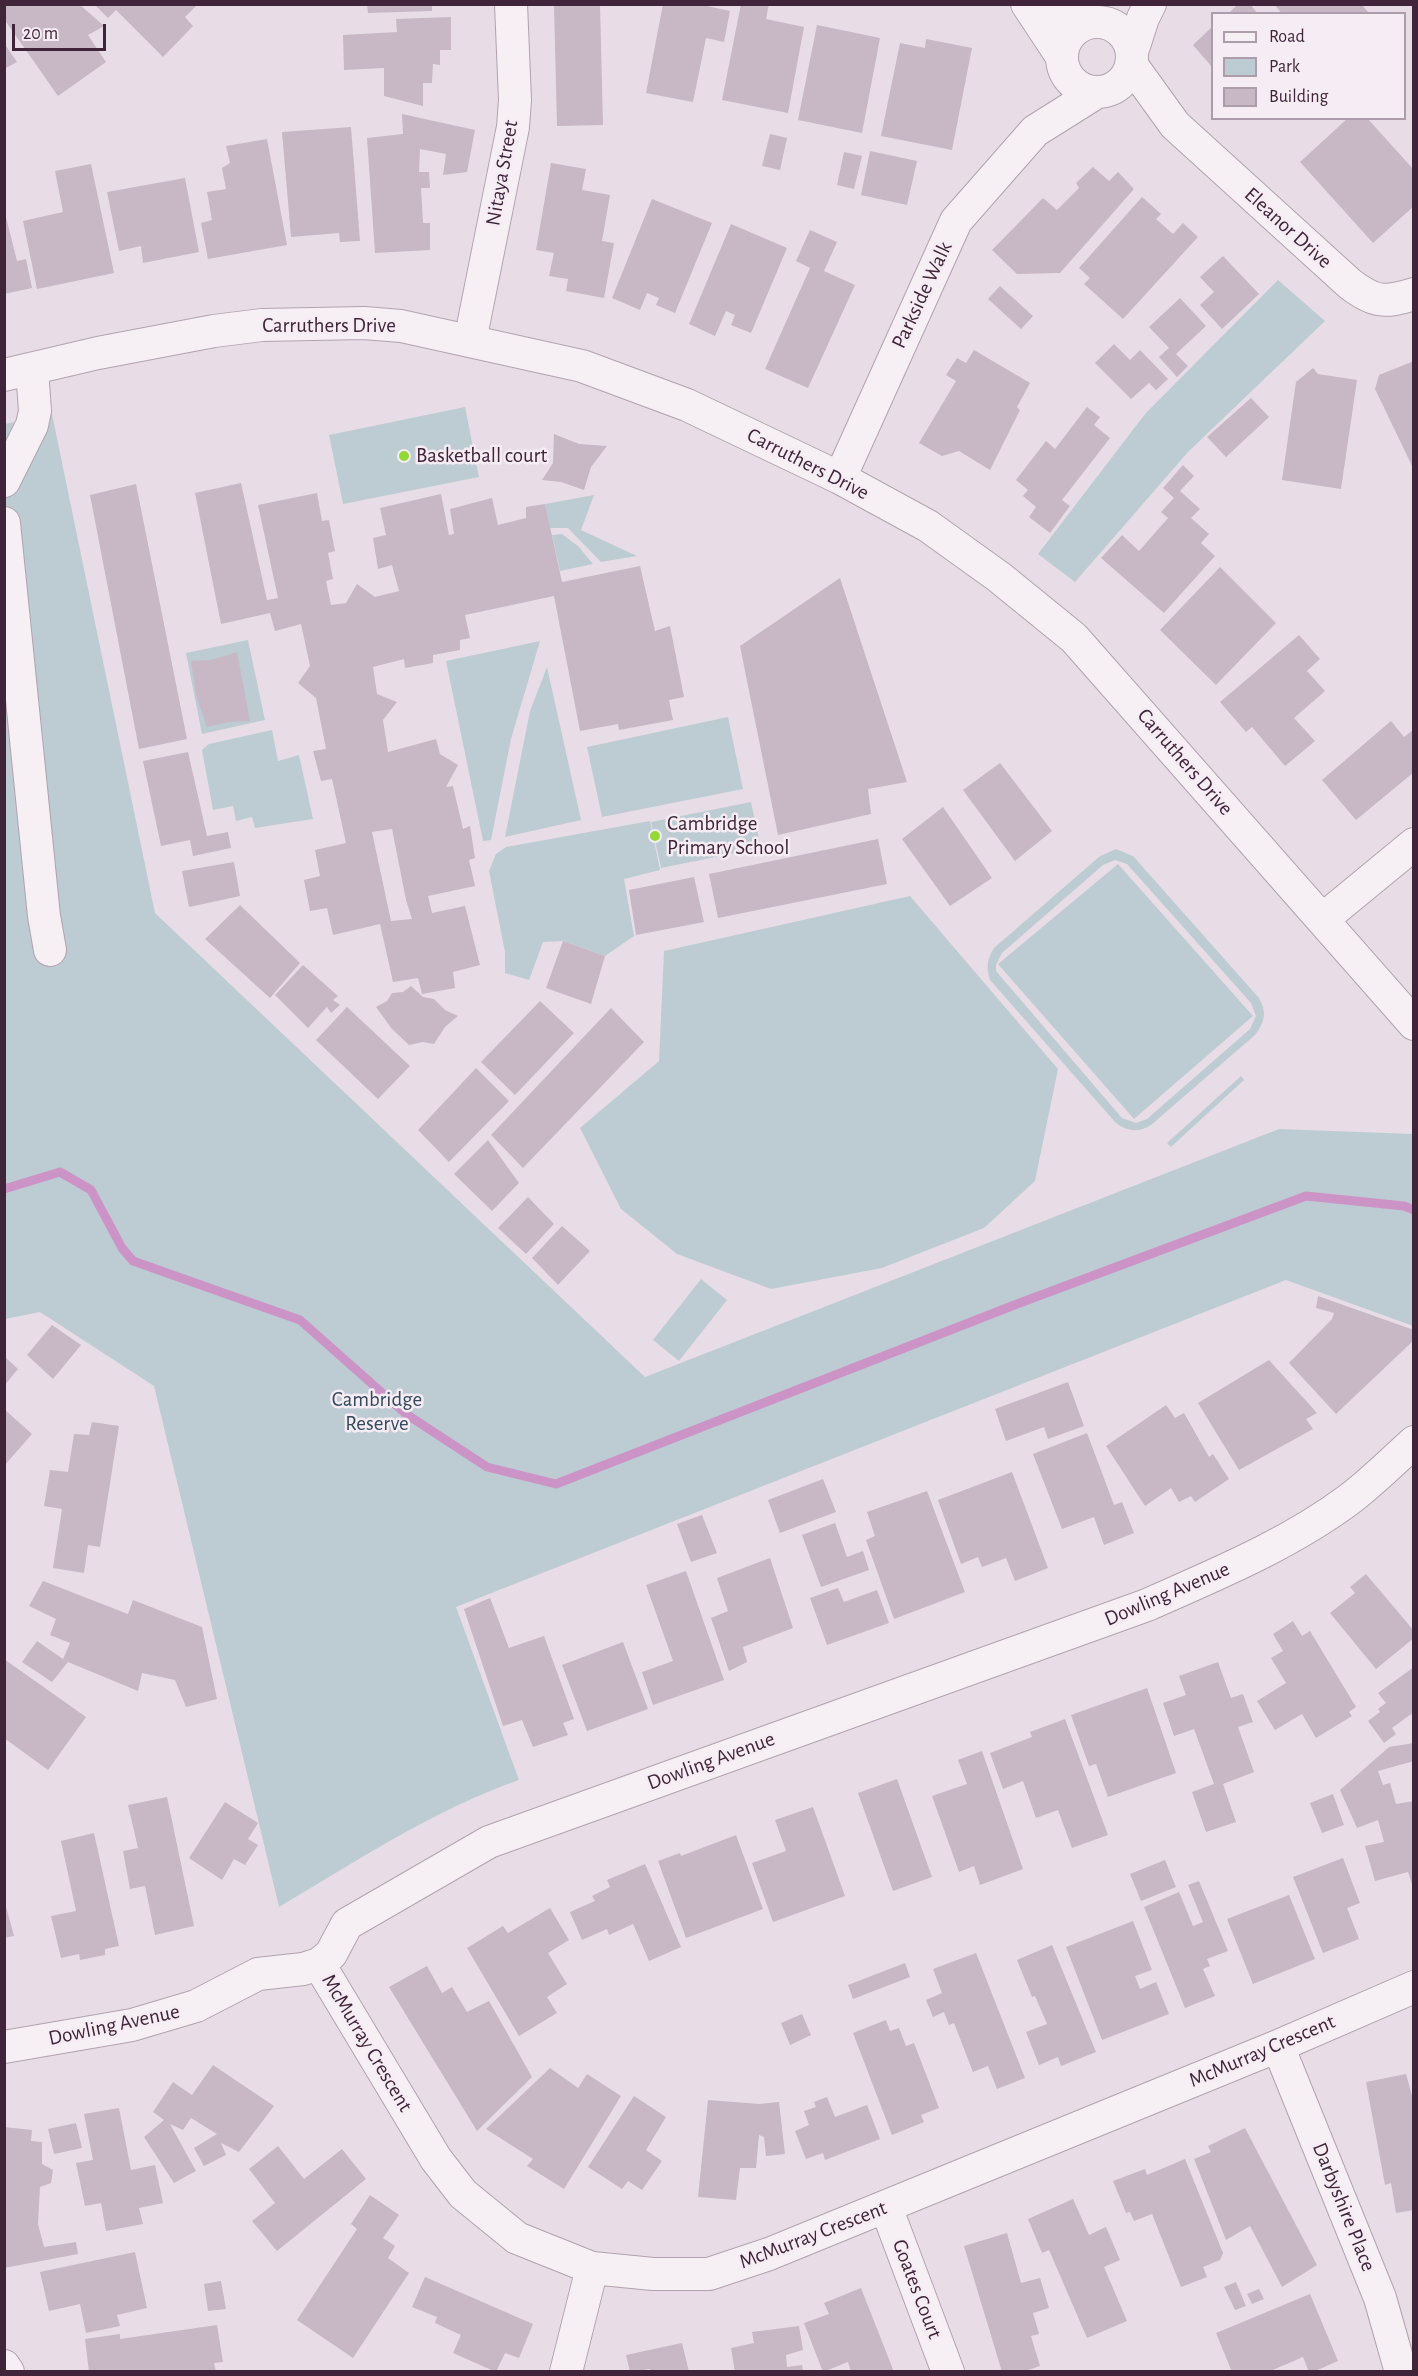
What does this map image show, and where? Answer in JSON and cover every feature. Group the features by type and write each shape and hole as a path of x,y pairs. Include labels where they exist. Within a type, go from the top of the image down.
{"street":[{"name":"Nitaya Street","path":"470,340 513,127 512,4"},
{"path":"1027,4 1075,84 1103,91 1127,75 1143,18 1150,4"},
{"path":"1049,4 1105,16 1128,41 1131,58"},
{"path":"1063,62 1067,37 1083,24 1105,16"},
{"name":"Eleanor Drive","path":"1131,58 1175,125 1362,294 1380,301 1413,294"},
{"name":"Parkside Walk","path":"1035,131 1063,62"},
{"name":"Parkside Walk","path":"840,478 956,221 1035,131 1103,91"},
{"name":"Eleanor Drive","path":"1103,91 1175,125"},
{"name":"Carruthers Drive","path":"18,372 129,347 262,325 316,323 401,326 582,366 687,405 840,478 927,526 999,577 1074,638 1413,1024"},
{"path":"4,480 32,426 35,411 18,372"},
{"path":"4,524 44,916 50,950"},
{"path":"1323,920 1413,844"},
{"name":"Dowling Avenue","path":"4,2047 132,2025 196,2006 258,1974 303,1969 320,1964 331,1954 347,1924 489,1842 1147,1605 1236,1565 1294,1535 1352,1497 1413,1442"},
{"name":"McMurray Crescent","path":"320,1964 436,2159 463,2194 517,2238 592,2268 653,2274 709,2274 770,2254 1278,2046 1413,1987"},
{"name":"Darbyshire Place","path":"1278,2046 1380,2298 1401,2372"},
{"name":"Goates Court","path":"886,2207 948,2372"},
{"path":"566,2372 592,2268"},
{"path":"4,2366 8,2372"}],"green space":[{"path":"1278,280 1325,321 1188,452 1075,582 1038,554 1145,414"},
{"name":"Basketball court","path":"465,407 479,477 343,504 329,435"},
{"name":"Cambridge Reserve","path":"52,414 155,913 645,1377 1279,1129 1413,1134 1413,1326 1286,1280 456,1607 519,1780 487,1792 426,1821 279,1907 154,1386 40,1312 5,1319 5,424"},
{"path":"594,495 581,530 637,556 601,562 568,528 550,528 545,504"},
{"path":"562,534 579,547 593,564 560,571 552,535"},
{"path":"248,640 265,720 202,734 186,653"},
{"path":"540,641 511,739 491,840 483,841 446,661"},
{"path":"547,667 581,820 505,837 530,711"},
{"path":"728,717 743,789 602,817 587,747"},
{"path":"272,730 278,761 299,755 313,819 255,828 252,817 236,821 233,806 213,810 202,750 209,744"},
{"path":"751,802 761,848 661,868 651,822"},
{"path":"650,821 660,870 624,879 634,936 605,956 563,941 543,942 529,980 505,973 505,952 489,871 496,854 506,847"},
{"path":"1116,849 1133,856 1259,998 1264,1012 1263,1021 1255,1035 1151,1125 1138,1130 1124,1128 1115,1122 990,980 988,971 990,956 994,948 1100,856","holes":["1115,860 1127,864 1251,1003 1256,1016 1250,1029 1147,1119 1136,1123 1122,1118 996,971 996,965 1002,953 1103,865"]},
{"path":"1118,864 1253,1016 1134,1119 998,964"},
{"path":"910,896 1058,1069 1035,1181 984,1228 882,1268 771,1289 677,1254 621,1209 580,1128 659,1061 664,951"},
{"path":"1241,1076 1244,1080 1171,1147 1167,1143"},
{"path":"701,1279 727,1300 679,1361 653,1340"}],"building":[{"path":"4,4 79,4 104,26 88,35 106,62 58,96 4,19"},
{"path":"94,4 194,4 196,6 185,17 193,26 163,57 116,10 108,18"},
{"path":"367,4 432,4 432,11 368,13"},
{"path":"554,4 600,4 603,125 557,126"},
{"path":"663,4 698,4 730,11 724,42 706,38 693,102 646,93"},
{"path":"741,4 769,4 766,19 804,27 788,113 722,100"},
{"path":"1238,4 1250,4 1256,12 1230,12"},
{"path":"1275,5 1362,5 1368,12 1280,12"},
{"path":"451,17 451,50 440,50 440,65 433,64 432,83 423,83 423,106 384,96 384,68 344,70 343,35 397,32 396,19"},
{"path":"817,25 880,38 862,133 798,120"},
{"path":"1211,28 1211,66 1193,45"},
{"path":"926,39 972,48 952,150 881,136 900,43 925,48"},
{"path":"4,43 17,62 4,69"},
{"path":"402,114 475,130 467,172 443,175 446,154 420,149 419,172 429,172 430,188 421,188 423,223 430,223 430,250 375,253 367,138 403,134"},
{"path":"1346,120 1369,120 1414,170 1414,206 1373,243 1300,162"},
{"path":"351,127 360,241 340,242 339,233 291,237 282,132"},
{"path":"770,134 787,138 780,170 762,166"},
{"path":"267,139 287,245 208,259 201,223 212,220 207,192 226,189 222,168 230,163 226,146"},
{"path":"870,151 917,161 907,205 861,195"},
{"path":"844,152 862,156 854,189 837,185"},
{"path":"551,163 586,169 582,190 610,195 602,241 614,243 604,298 566,291 568,279 549,276 554,253 536,250"},
{"path":"91,164 114,273 37,289 23,221 63,212 55,171"},
{"path":"1093,167 1109,181 1118,172 1134,189 1060,273 1017,274 992,250 1043,198 1057,210 1079,188 1076,183"},
{"path":"185,178 199,252 143,263 141,246 119,251 107,192"},
{"path":"1142,197 1161,214 1156,219 1173,234 1183,223 1198,237 1123,319 1084,284 1090,278 1079,268"},
{"path":"652,199 712,223 675,313 656,305 659,298 647,293 640,310 612,298"},
{"path":"4,209 17,261 26,259 32,288 4,294"},
{"path":"731,224 787,248 751,333 731,325 735,315 726,311 715,336 689,324"},
{"path":"810,230 837,242 824,271 855,285 808,388 765,369 810,268 796,261"},
{"path":"1223,256 1259,294 1222,329 1200,305 1214,292 1200,277"},
{"path":"1000,286 1033,316 1021,329 988,299"},
{"path":"1180,298 1206,326 1176,354 1188,366 1177,377 1159,357 1169,348 1149,327"},
{"path":"1114,344 1130,360 1140,350 1168,379 1156,390 1149,383 1131,399 1095,363"},
{"path":"974,350 1030,383 1017,407 1020,410 990,470 959,451 942,456 919,443 956,381 946,375 957,358 966,363"},
{"path":"1414,361 1414,470 1375,389 1379,375"},
{"path":"1313,368 1318,374 1357,380 1341,489 1282,480 1296,382"},
{"path":"1251,398 1269,417 1226,457 1207,437"},
{"path":"1087,407 1100,417 1094,425 1110,438 1062,500 1070,506 1050,533 1029,517 1036,507 1023,496 1028,490 1016,480 1046,441 1055,449"},
{"path":"554,434 579,444 607,446 591,467 584,490 561,482 542,480 553,463"},
{"path":"1183,465 1194,476 1180,491 1200,509 1191,518 1209,534 1201,543 1215,556 1164,613 1101,558 1122,535 1139,551 1168,518 1161,512 1174,498 1163,488"},
{"path":"241,483 267,600 278,598 258,505 317,493 322,521 329,520 335,551 328,553 333,579 326,581 331,605 346,603 357,584 375,597 399,591 392,565 378,569 373,538 386,535 380,508 441,494 449,535 454,534 450,509 492,498 498,525 526,518 526,507 545,504 562,582 640,566 655,631 670,626 684,697 669,700 673,720 619,730 618,724 580,731 554,596 465,615 470,638 460,640 460,650 433,655 433,663 405,668 404,659 373,667 377,694 397,702 383,720 388,752 436,739 440,754 458,765 446,787 453,786 463,829 470,826 475,858 469,860 475,886 428,896 432,913 465,906 480,965 453,972 455,988 422,994 418,978 393,982 380,924 333,935 327,908 310,911 304,880 320,876 315,850 346,843 332,779 321,781 313,751 326,749 316,698 298,683 310,666 301,624 275,631 270,613 221,624 195,493","holes":["392,829 412,919 391,921 372,832"]},
{"path":"136,484 187,739 139,749 90,495"},
{"path":"1220,567 1276,623 1216,685 1160,630"},
{"path":"840,578 907,782 868,789 871,814 778,835 740,646"},
{"path":"1299,635 1320,659 1307,671 1325,691 1294,718 1315,741 1285,766 1252,727 1246,732 1220,702"},
{"path":"237,652 250,721 228,722 207,727 196,695 191,661 211,660"},
{"path":"1391,721 1404,737 1414,729 1414,772 1356,820 1322,780"},
{"path":"188,752 207,836 228,832 231,848 193,856 190,840 161,846 143,761"},
{"path":"1000,763 1052,831 1015,861 963,790"},
{"path":"943,807 992,878 950,906 902,839"},
{"path":"878,839 887,884 718,918 709,874"},
{"path":"234,862 240,896 189,907 182,871"},
{"path":"694,877 704,922 636,935 629,890"},
{"path":"240,905 300,963 270,998 205,939"},
{"path":"563,941 605,956 591,1004 546,988"},
{"path":"303,965 338,996 333,1000 340,1005 331,1013 327,1007 308,1028 275,995"},
{"path":"411,986 423,997 434,999 445,1010 458,1016 445,1027 434,1044 423,1042 409,1045 392,1029 376,1007 387,1001 392,993 403,992"},
{"path":"540,1001 574,1033 515,1095 481,1062"},
{"path":"347,1007 410,1066 378,1099 316,1040"},
{"path":"611,1008 644,1042 523,1168 491,1135"},
{"path":"476,1068 509,1101 449,1162 418,1130"},
{"path":"488,1140 519,1183 492,1211 454,1174"},
{"path":"528,1197 554,1224 526,1254 498,1228"},
{"path":"562,1226 590,1251 558,1285 532,1258"},
{"path":"1318,1296 1414,1330 1414,1340 1336,1414 1289,1363 1332,1319 1334,1313 1316,1308"},
{"path":"52,1325 81,1345 53,1379 27,1355"},
{"path":"4,1356 18,1369 4,1386"},
{"path":"1269,1360 1317,1413 1306,1419 1313,1429 1239,1470 1198,1403"},
{"path":"1068,1382 1084,1426 1048,1439 1044,1427 1006,1441 995,1409"},
{"path":"1166,1405 1175,1418 1184,1413 1209,1457 1213,1454 1229,1479 1195,1502 1191,1496 1179,1502 1171,1488 1145,1506 1106,1446"},
{"path":"4,1409 32,1434 4,1466"},
{"path":"92,1422 119,1426 100,1547 88,1545 84,1573 53,1568 62,1509 44,1506 50,1470 68,1472 74,1434 89,1435"},
{"path":"1087,1433 1114,1505 1122,1502 1134,1533 1104,1545 1094,1517 1062,1529 1033,1454"},
{"path":"1012,1472 1048,1568 1015,1581 1006,1558 982,1567 978,1557 961,1564 938,1500"},
{"path":"823,1479 836,1512 780,1533 768,1500"},
{"path":"927,1491 965,1592 894,1619 866,1540 875,1536 867,1512"},
{"path":"702,1515 717,1553 691,1562 677,1524"},
{"path":"835,1523 847,1557 863,1551 869,1570 821,1587 802,1535"},
{"path":"770,1558 793,1628 743,1647 747,1662 729,1671 711,1618 728,1611 717,1578"},
{"path":"686,1571 724,1680 653,1705 642,1672 673,1661 646,1585"},
{"path":"1366,1574 1414,1631 1414,1638 1376,1669 1330,1613 1355,1593 1350,1587"},
{"path":"43,1581 128,1614 133,1600 202,1627 217,1699 186,1707 175,1680 142,1673 138,1691 68,1662 52,1682 22,1662 37,1641 63,1659 70,1643 50,1635 56,1619 29,1606"},
{"path":"838,1588 844,1602 877,1590 889,1623 827,1645 810,1598"},
{"path":"490,1598 509,1648 544,1636 574,1719 563,1723 568,1735 533,1747 522,1720 503,1726 464,1609"},
{"path":"1293,1621 1302,1636 1310,1631 1356,1707 1349,1712 1352,1716 1316,1738 1302,1714 1275,1730 1257,1701 1286,1683 1271,1658 1283,1651 1273,1634"},
{"path":"623,1642 648,1709 587,1731 562,1665"},
{"path":"4,1659 86,1717 48,1770 4,1738"},
{"path":"1218,1662 1231,1698 1243,1694 1253,1722 1238,1727 1254,1772 1223,1784 1236,1822 1206,1832 1192,1792 1214,1784 1194,1729 1174,1736 1163,1703 1186,1695 1179,1676"},
{"path":"1414,1667 1414,1712 1392,1728 1396,1734 1384,1743 1368,1721 1380,1712 1378,1709 1386,1703 1378,1693"},
{"path":"1147,1688 1176,1773 1108,1797 1096,1764 1089,1766 1071,1715"},
{"path":"1065,1719 1108,1835 1072,1848 1058,1810 1036,1818 1023,1781 1003,1789 990,1753 1032,1737 1030,1732"},
{"path":"1414,1743 1414,1761 1378,1771 1383,1785 1390,1783 1396,1804 1414,1801 1413,1887 1408,1872 1375,1881 1365,1846 1384,1842 1378,1820 1357,1828 1340,1790 1389,1747"},
{"path":"982,1751 1023,1869 980,1885 974,1866 959,1872 932,1796 967,1784 958,1760"},
{"path":"897,1779 932,1877 893,1891 858,1793"},
{"path":"1333,1794 1344,1825 1322,1833 1310,1803"},
{"path":"167,1797 194,1926 155,1935 145,1886 130,1889 123,1851 138,1848 128,1805"},
{"path":"225,1802 258,1823 248,1839 258,1845 245,1865 234,1859 222,1880 189,1858"},
{"path":"813,1807 845,1896 773,1922 752,1863 786,1851 775,1820"},
{"path":"94,1833 119,1946 105,1949 105,1955 80,1960 79,1954 61,1958 51,1916 76,1911 61,1841"},
{"path":"736,1835 763,1909 686,1938 658,1861 680,1853 681,1856"},
{"path":"1343,1858 1360,1903 1347,1908 1359,1939 1323,1953 1293,1877"},
{"path":"1165,1860 1176,1887 1141,1901 1130,1874"},
{"path":"645,1864 681,1947 649,1961 633,1924 609,1935 607,1929 582,1940 570,1912 595,1901 592,1896 610,1887 607,1880"},
{"path":"1199,1881 1228,1951 1207,1959 1210,1966 1203,1969 1215,1996 1185,2008 1144,1907 1179,1892 1193,1926 1203,1922 1188,1885"},
{"path":"1289,1895 1315,1959 1253,1984 1227,1919"},
{"path":"4,1899 14,1936 4,1938"},
{"path":"550,1908 569,1940 548,1953 567,1984 547,1997 557,2013 519,2036 467,1948 503,1926 508,1933"},
{"path":"1133,1921 1152,1970 1135,1976 1140,1989 1156,1982 1169,2014 1102,2040 1066,1947"},
{"path":"1052,1945 1096,2052 1061,2066 1058,2057 1039,2065 1026,2032 1047,2024 1035,1996 1032,1997 1017,1960"},
{"path":"976,1953 1025,2078 997,2089 988,2066 973,2072 954,2023 949,2025 944,2012 933,2017 926,2000 942,1993 933,1969"},
{"path":"905,1963 910,1977 853,1999 848,1985"},
{"path":"427,1966 442,1993 452,1987 467,2012 489,2001 532,2077 477,2131 389,1987"},
{"path":"802,2014 811,2035 790,2045 781,2023"},
{"path":"886,2020 890,2031 899,2028 906,2046 914,2043 939,2108 921,2115 924,2122 892,2135 853,2033"},
{"path":"213,2065 274,2106 239,2152 221,2143 226,2155 204,2166 194,2148 217,2134 191,2118 183,2130 170,2124 196,2171 174,2183 144,2137 164,2120 153,2112 173,2082 192,2095"},
{"path":"550,2068 578,2088 587,2074 621,2096 564,2189 527,2166 533,2159 486,2129"},
{"path":"1406,2074 1414,2103 1414,2210 1396,2213 1391,2183 1385,2185 1366,2082"},
{"path":"634,2096 666,2117 646,2150 662,2161 642,2190 628,2181 622,2189 588,2167"},
{"path":"827,2097 835,2117 867,2105 880,2139 825,2160 823,2153 806,2159 795,2131 809,2125 804,2111 816,2107 814,2102"},
{"path":"708,2100 759,2104 779,2102 785,2154 766,2156 764,2137 759,2135 756,2168 740,2168 736,2200 698,2197"},
{"path":"119,2108 131,2170 155,2165 163,2203 139,2208 143,2224 106,2231 101,2203 85,2206 76,2163 93,2160 84,2114"},
{"path":"76,2123 82,2148 54,2154 48,2129"},
{"path":"4,2127 32,2130 31,2141 42,2142 42,2164 53,2170 51,2183 40,2187 38,2224 44,2247 76,2242 78,2254 4,2268"},
{"path":"1245,2128 1317,2265 1282,2287 1250,2226 1226,2240 1194,2159 1211,2152 1208,2146"},
{"path":"278,2146 304,2179 342,2149 366,2179 277,2251 252,2221 275,2203 249,2169"},
{"path":"1185,2159 1223,2253 1220,2260 1203,2267 1207,2277 1181,2287 1152,2214 1134,2221 1130,2212 1126,2213 1113,2181 1145,2169 1147,2175"},
{"path":"370,2195 399,2215 383,2238 395,2246 388,2258 409,2273 353,2358 297,2320 357,2229 351,2224"},
{"path":"1073,2199 1089,2235 1106,2227 1120,2260 1104,2267 1127,2321 1087,2338 1049,2250 1042,2253 1028,2219"},
{"path":"1007,2233 1021,2283 1040,2278 1049,2308 1033,2313 1039,2334 1031,2336 1040,2366 1022,2372 1002,2372 964,2246"},
{"path":"135,2252 147,2308 117,2315 120,2326 86,2333 80,2304 49,2311 40,2272"},
{"path":"425,2277 533,2324 519,2358 505,2353 496,2372 453,2353 461,2335 435,2323 437,2317 412,2307"},
{"path":"221,2281 226,2309 208,2311 204,2284"},
{"path":"1236,2282 1246,2306 1235,2310 1224,2287"},
{"path":"861,2288 894,2372 851,2372 848,2362 823,2372 804,2323 829,2314 824,2303"},
{"path":"1259,2289 1264,2299 1252,2304 1247,2294"},
{"path":"1310,2294 1338,2361 1313,2372 1309,2372 1303,2357 1268,2372 1232,2372 1216,2333"},
{"path":"217,2325 223,2362 214,2363 216,2372 89,2372 85,2339 120,2334 120,2339"},
{"path":"799,2326 803,2350 786,2355 787,2367 802,2365 803,2372 735,2372 731,2348 754,2343 752,2332"},
{"path":"682,2343 689,2372 651,2372 650,2369 630,2372 626,2355"}],"waterway":[{"path":"4,1189 60,1172 91,1190 122,1248 133,1261 300,1320 406,1414 487,1467 556,1484 1017,1304 1306,1196 1404,1206 1414,1210"}],"place":[{"name":"Basketball court","path":"404,456"},
{"name":"Cambridge Primary School","path":"655,836"}]}
